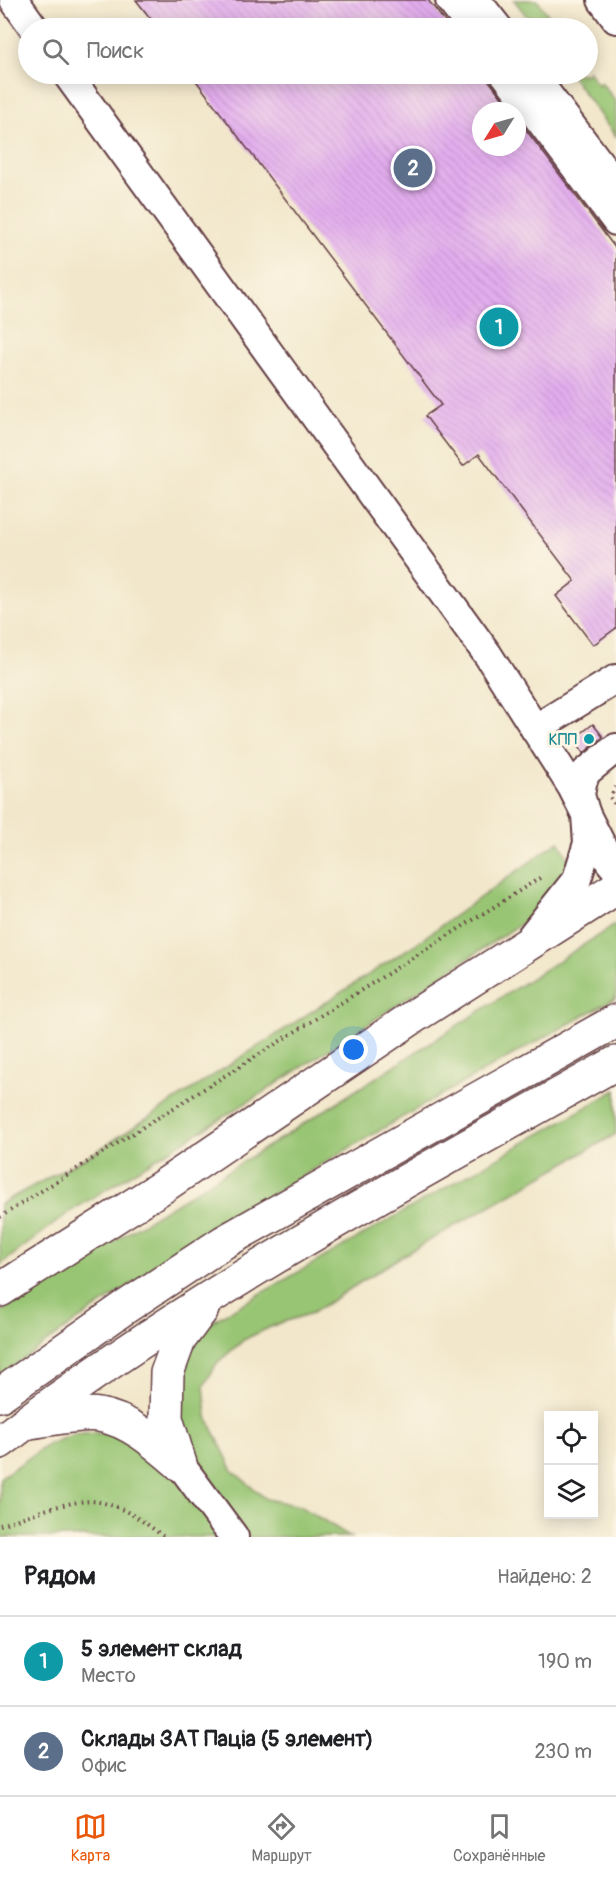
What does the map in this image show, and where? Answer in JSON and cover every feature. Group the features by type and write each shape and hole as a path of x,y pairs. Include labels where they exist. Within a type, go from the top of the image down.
{"main road":[{"path":"0,1290 162,1186 413,1017 616,888"},
{"path":"0,1395 115,1314 224,1242 616,1021"},
{"path":"12,1432 119,1356 332,1222 616,1063"},
{"path":"180,1464 166,1418 167,1373 178,1340 210,1298"},
{"path":"12,1432 99,1415 150,1437 180,1464"}],"street":[{"path":"14,0 27,18"},
{"path":"450,0 464,18"},
{"path":"476,0 490,18"},
{"path":"602,0 616,19"},
{"path":"74,84 488,655 572,787 609,820"},
{"path":"514,84 616,220"},
{"path":"540,84 616,185"},
{"path":"535,729 616,679"},
{"path":"607,755 590,776 590,786 609,820 610,862 616,868"},
{"path":"523,948 577,879 588,843 609,820"},
{"path":"180,1464 234,1537"}],"path":[{"path":"609,820 610,797 616,787"},
{"path":"0,1217 546,874"},
{"path":"0,1525 76,1502 99,1502 138,1517 164,1537"}],"green space":[{"path":"514,0 537,0 550,18 528,18"},
{"path":"601,82 616,102 616,137 577,84 598,85"},
{"path":"559,841 576,873 548,906 267,1090 71,1211 0,1265 0,1204 94,1153 414,945"},
{"path":"616,924 616,998 458,1085 302,1176 148,1273 0,1376 0,1312 283,1137"},
{"path":"616,1090 616,1134 402,1256 312,1313 277,1324 245,1339 217,1363 204,1386 207,1417 233,1471 266,1499 300,1506 351,1537 247,1537 176,1423 174,1388 192,1333"},
{"path":"95,1433 126,1436 180,1464 233,1537 0,1537 0,1478 49,1444 72,1435"}],"building":[{"path":"136,0 428,0 442,18 150,18"},
{"path":"199,84 492,84 505,102 472,102 472,156 526,156 526,130 616,249 616,628 593,645 556,596 575,581 479,454 463,466 425,416 441,405"},
{"name":"КПП","path":"593,724 603,737 584,753 574,739"}],"place":[{"name":"Склады ЗАТ Паціа (5 элемент)","path":"413,168"},
{"name":"5 элемент склад","path":"499,327"},
{"name":"КПП","path":"589,739"}]}
